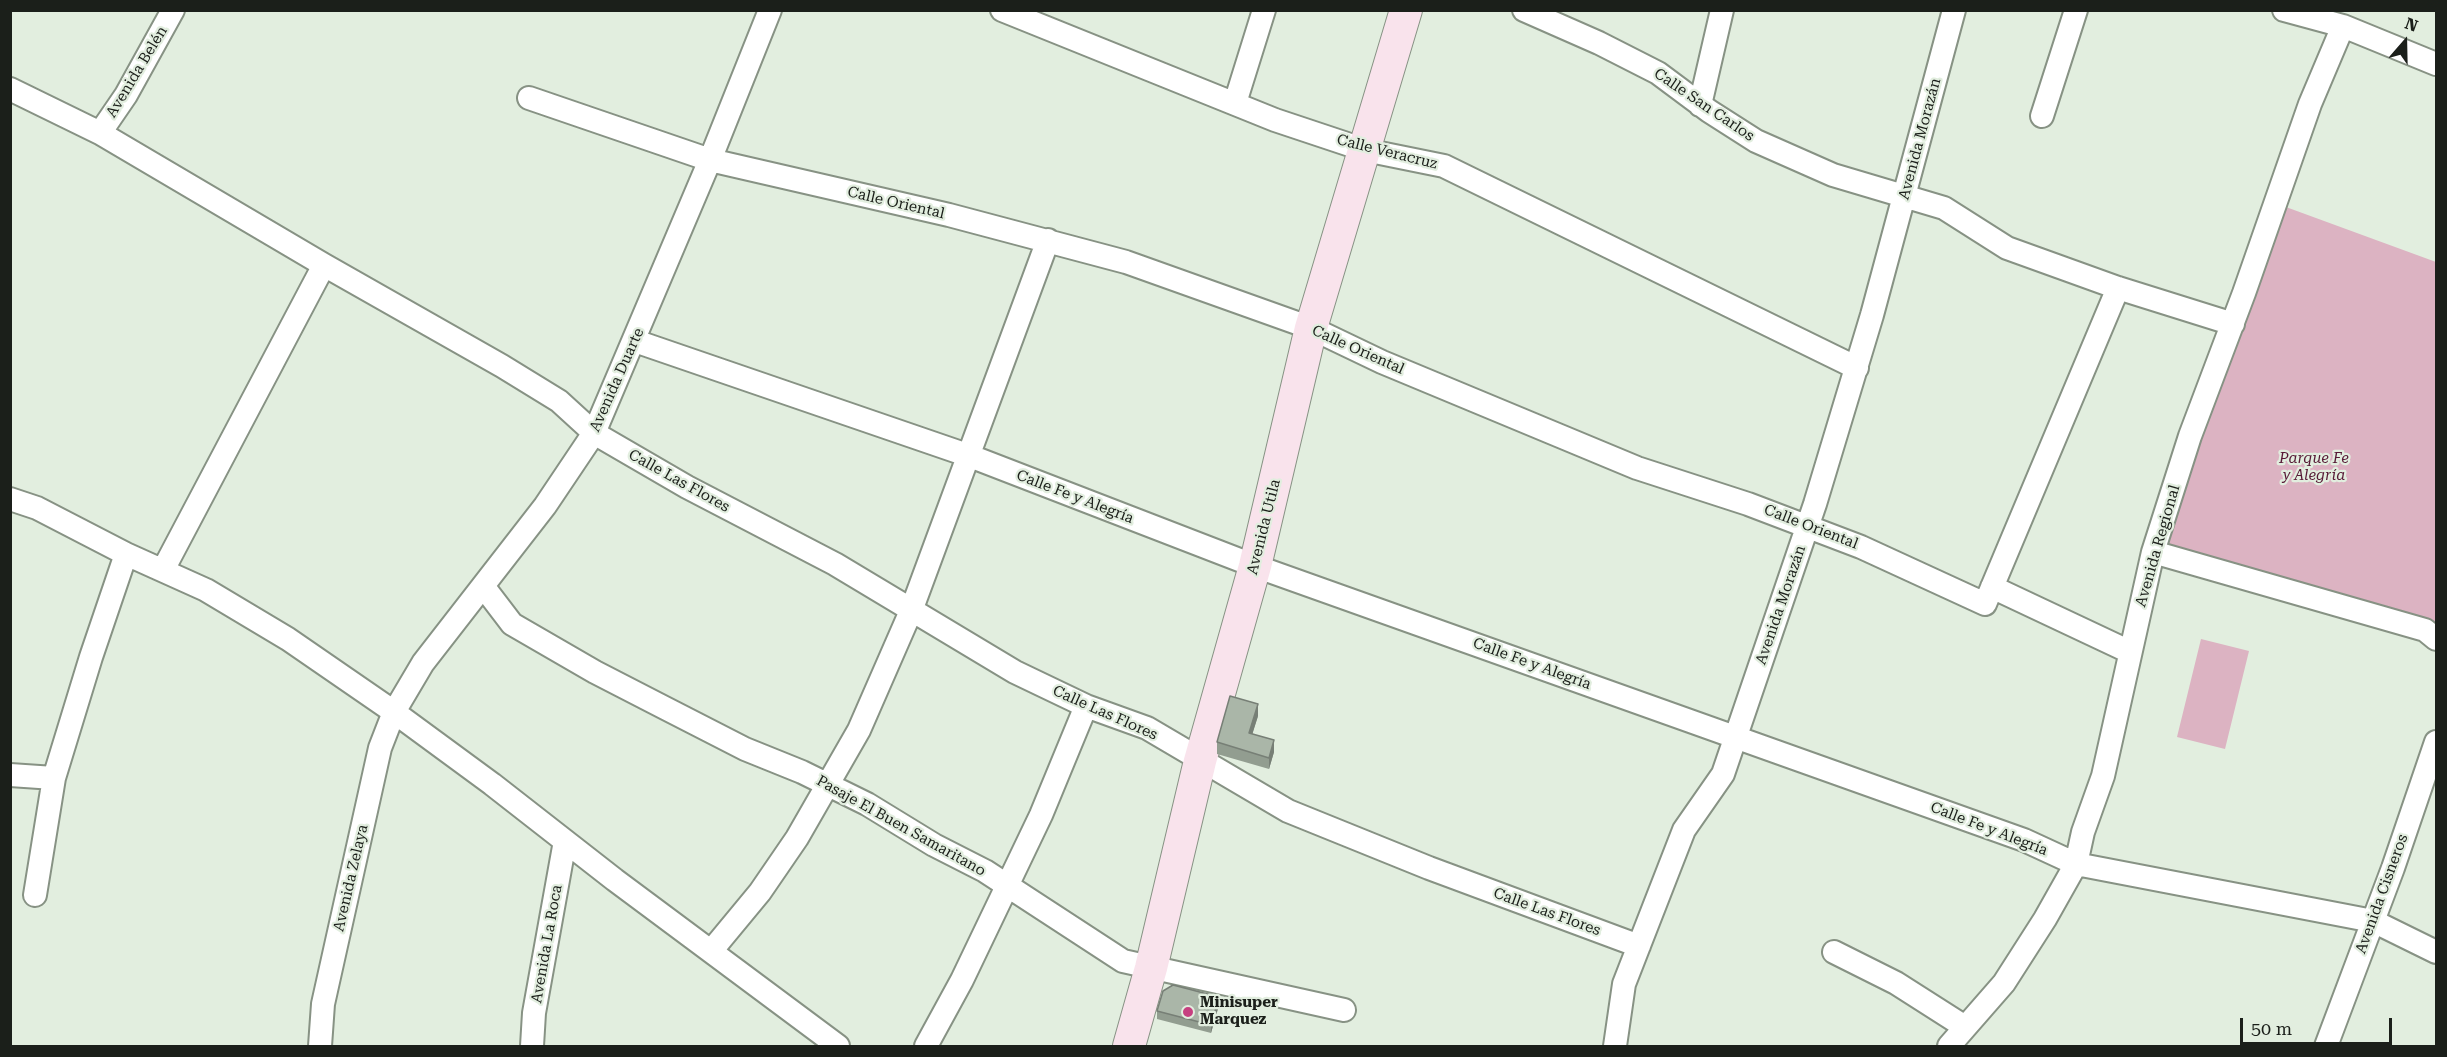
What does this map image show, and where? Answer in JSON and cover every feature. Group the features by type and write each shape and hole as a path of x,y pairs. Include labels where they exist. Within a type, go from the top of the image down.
{"street":[{"name":"Avenida Belén","path":"100,133 126,95 173,10"},
{"name":"Avenida Duarte","path":"394,712 423,663 545,506 594,433 635,342 770,10"},
{"name":"Calle Veracruz","path":"1002,10 1275,120 1365,150 1444,166 1857,368"},
{"path":"1235,103 1264,10"},
{"name":"Avenida Utila","path":"1129,1047 1151,968 1200,761 1255,566 1311,328 1406,10"},
{"name":"Calle San Carlos","path":"1524,10 1599,43 1658,73 1700,105 1756,141 1833,175 1944,208 2007,248 2118,288 2233,324"},
{"path":"1700,105 1722,10"},
{"name":"Avenida Morazán","path":"1615,1047 1624,984 1684,830 1723,774 1807,526 1857,368 1954,10"},
{"path":"2042,116 2076,10"},
{"path":"2284,10 2343,26 2436,64"},
{"name":"Avenida Regional","path":"1949,1047 2004,983 2045,919 2076,864 2083,832 2103,776 2154,552 2190,435 2233,324 2310,104 2343,26"},
{"name":"Calle Las Flores","path":"13,94 100,133 559,401 594,433 687,487 835,564 1015,672 1086,706 1147,728 1288,811 1429,868 1639,946"},
{"name":"Calle Oriental","path":"529,98 710,160 1048,240 1126,262 1311,328 1382,362 1637,468 1807,526 1989,595 2130,652"},
{"path":"712,950 772,874 797,838 859,730 911,611 1048,240"},
{"path":"163,570 324,265"},
{"path":"1989,595 2118,288"},
{"name":"Calle Fe y Alegría","path":"635,342 970,456 1255,566 2024,840 2076,864 2373,921 2436,952"},
{"path":"10,499 37,508 126,554 206,590 288,639 394,712 492,784 838,1047"},
{"path":"2154,552 2425,630 2436,639"},
{"path":"36,895 54,778 91,657 126,554"},
{"name":"Pasaje El Buen Samaritano","path":"483,586 512,624 567,656 746,749 867,804 934,845 985,871 1123,961 1344,1010"},
{"path":"926,1047 962,980 1041,815 1086,706"},
{"name":"Avenida Zelaya","path":"320,1047 323,1004 380,748 394,712"},
{"name":"Avenida Cisneros","path":"2326,1047 2436,742"},
{"path":"10,776 54,778"},
{"name":"Avenida La Roca","path":"532,1047 534,1013 565,841"},
{"path":"1834,951 1896,983 1965,1028"}],"green space":[{"name":"Parque Fe y Alegría","path":"2275,203 2436,262 2436,635 2153,552"},
{"path":"2201,639 2249,651 2225,749 2177,737"}],"building":[{"path":"1230,696 1258,704 1249,733 1274,740 1269,758 1217,742"},
{"name":"Minisuper Marquez","path":"1173,985 1219,997 1211,1025 1157,1011 1163,991"}],"place":[{"name":"Minisuper Marquez","path":"1188,1012"}]}
